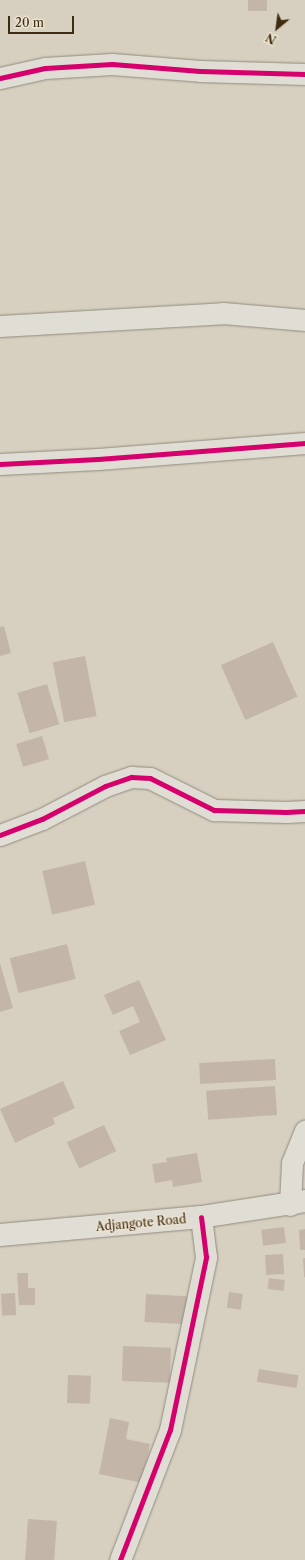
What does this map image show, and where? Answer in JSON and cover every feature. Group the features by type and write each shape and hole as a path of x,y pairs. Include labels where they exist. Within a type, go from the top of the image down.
{"street":[{"path":"0,78 45,68 112,64 200,71 305,74"},
{"path":"0,326 105,318 223,313 305,320"},
{"path":"0,464 98,459 305,443"},
{"path":"0,835 42,819 105,786 131,777 150,778 214,810 286,812 305,811"},
{"path":"298,1203 292,1163 305,1131"},
{"name":"Adjangote Road","path":"0,1236 201,1218 298,1203"},
{"path":"120,1560 170,1430 206,1257 201,1218"}],"building":[{"path":"248,0 267,0 267,11 248,11"},
{"path":"4,626 11,653 0,656 0,627"},
{"path":"273,642 297,697 245,720 221,665"},
{"path":"85,656 97,716 64,722 53,662"},
{"path":"47,684 59,724 30,733 17,693"},
{"path":"42,736 49,759 23,767 16,744"},
{"path":"85,861 95,905 52,915 42,871"},
{"path":"67,944 76,979 18,993 10,958"},
{"path":"0,963 13,1008 0,1012"},
{"path":"139,980 166,1040 130,1055 119,1031 140,1022 133,1006 113,1015 104,995"},
{"path":"275,1059 276,1080 200,1084 199,1063"},
{"path":"63,1081 75,1108 53,1118 55,1124 15,1143 0,1109"},
{"path":"275,1086 277,1115 208,1120 206,1091"},
{"path":"104,1125 116,1151 79,1169 67,1142"},
{"path":"197,1153 202,1182 173,1187 172,1180 155,1183 152,1164 167,1162 166,1158"},
{"path":"284,1227 286,1243 263,1246 261,1230"},
{"path":"305,1229 305,1250 300,1250 299,1230"},
{"path":"283,1254 284,1274 266,1275 265,1255"},
{"path":"303,1258 305,1258 305,1277 304,1277"},
{"path":"17,1273 28,1273 28,1288 35,1288 35,1305 19,1305"},
{"path":"269,1278 285,1280 284,1291 268,1289"},
{"path":"229,1292 243,1294 241,1310 227,1308"},
{"path":"15,1293 16,1315 2,1316 1,1294"},
{"path":"146,1294 188,1296 186,1324 145,1322"},
{"path":"123,1346 171,1348 170,1383 122,1381"},
{"path":"259,1369 299,1375 296,1388 257,1382"},
{"path":"68,1375 91,1376 90,1404 67,1403"},
{"path":"110,1418 129,1422 126,1439 150,1444 143,1483 99,1474"},
{"path":"28,1519 57,1521 54,1560 25,1560"}],"cycle path":[{"path":"0,78 45,68 112,64 200,71 305,74"},
{"path":"0,464 98,459 305,443"},
{"path":"0,835 42,819 105,786 131,777 150,778 214,810 286,812 305,811"},
{"path":"120,1560 170,1430 206,1257 201,1217"}]}
